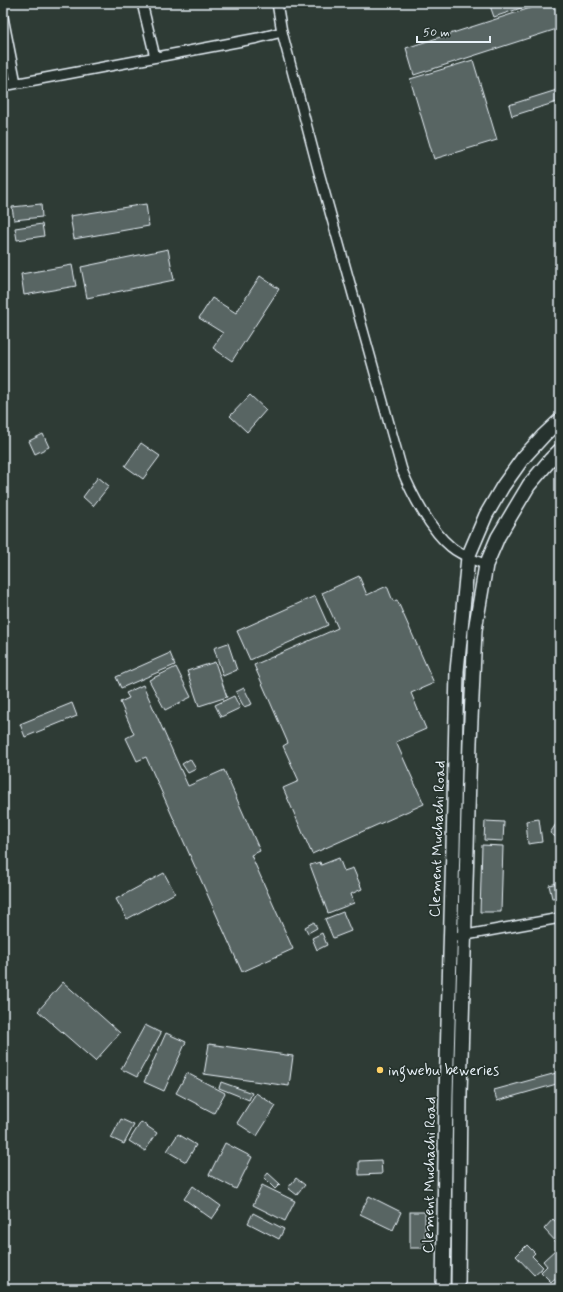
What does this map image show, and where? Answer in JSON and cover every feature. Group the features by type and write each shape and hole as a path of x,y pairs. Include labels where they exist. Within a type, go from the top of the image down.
{"main road":[{"name":"Clement Muchachi Road","path":"444,1289 446,1095 454,840 456,671 468,557 486,515 503,486 523,458 560,420"},
{"name":"Clement Muchachi Road","path":"458,1289 460,1094 470,742 475,630 486,565 498,537 529,485 560,450"}],"street":[{"path":"142,3 155,57"},
{"path":"277,3 282,32 320,177 402,470 410,489 436,531 451,548 486,565"},
{"path":"3,17 16,83"},
{"path":"3,86 258,38 282,32"},
{"path":"450,938 560,918"}],"building":[{"path":"489,3 536,3 494,17"},
{"path":"546,3 560,3 560,28 414,75 406,48"},
{"path":"473,60 497,140 434,159 410,79"},
{"path":"560,89 560,101 512,116 509,105"},
{"path":"41,204 42,217 14,220 12,207"},
{"path":"146,204 149,226 74,239 70,216"},
{"path":"42,224 44,236 17,240 15,228"},
{"path":"168,249 174,280 87,298 81,267"},
{"path":"72,265 76,286 24,295 21,274"},
{"path":"260,276 279,289 232,361 213,348 223,333 199,318 212,298 236,313"},
{"path":"250,395 266,410 247,432 230,416"},
{"path":"43,434 49,447 35,454 29,441"},
{"path":"141,443 160,456 143,479 125,466"},
{"path":"98,477 109,486 93,506 83,497"},
{"path":"359,576 367,595 387,586 393,601 397,600 434,683 411,693 426,729 396,742 424,804 312,854 283,788 299,781 283,746 288,743 254,665 338,628 322,593"},
{"path":"315,596 328,625 250,660 237,631"},
{"path":"228,643 237,670 223,676 214,648"},
{"path":"170,653 175,665 121,688 116,677"},
{"path":"215,662 227,697 199,706 187,671"},
{"path":"176,667 191,697 165,710 149,680"},
{"path":"143,685 188,786 224,770 260,851 251,855 293,949 242,972 146,757 137,761 126,738 134,734 120,702 129,698 126,693"},
{"path":"244,688 252,704 244,707 236,692"},
{"path":"234,696 240,708 221,717 215,705"},
{"path":"72,703 77,716 25,737 20,724"},
{"path":"190,759 196,769 188,773 182,764"},
{"path":"539,819 542,842 528,844 526,821"},
{"path":"485,821 504,822 503,841 484,840"},
{"path":"558,821 560,822 560,840 550,833"},
{"path":"482,845 503,846 501,912 480,912"},
{"path":"339,858 344,871 353,868 362,889 351,894 354,903 328,913 310,865 320,862 321,865"},
{"path":"164,873 175,893 127,919 116,899"},
{"path":"558,883 560,897 552,898 549,885"},
{"path":"343,912 351,931 333,938 325,919"},
{"path":"314,922 317,928 308,933 305,927"},
{"path":"322,933 327,945 317,950 312,938"},
{"path":"63,982 120,1033 95,1061 38,1011"},
{"path":"145,1025 161,1033 137,1077 121,1069"},
{"path":"166,1033 186,1042 164,1091 144,1082"},
{"path":"209,1044 293,1056 289,1086 204,1074"},
{"path":"560,1072 560,1083 497,1101 494,1090"},
{"path":"187,1073 225,1093 214,1113 176,1093"},
{"path":"221,1082 252,1093 249,1100 219,1088"},
{"path":"256,1093 276,1106 257,1136 237,1123"},
{"path":"121,1119 134,1125 124,1144 111,1138"},
{"path":"141,1122 157,1133 145,1151 129,1141"},
{"path":"178,1134 196,1145 186,1162 167,1151"},
{"path":"225,1143 252,1157 236,1189 209,1175"},
{"path":"381,1160 382,1174 359,1175 359,1161"},
{"path":"268,1173 280,1184 275,1189 264,1178"},
{"path":"296,1178 305,1185 297,1195 288,1188"},
{"path":"262,1185 295,1201 285,1221 253,1205"},
{"path":"193,1186 221,1206 212,1219 184,1199"},
{"path":"369,1196 401,1212 393,1230 360,1214"},
{"path":"410,1212 425,1212 425,1248 410,1248"},
{"path":"253,1213 284,1229 279,1239 248,1223"},
{"path":"553,1219 560,1226 560,1246 544,1229"},
{"path":"527,1245 535,1253 532,1256 543,1267 534,1275 516,1256"},
{"path":"556,1249 560,1253 560,1261 557,1264 560,1268 560,1274 551,1282 541,1272 547,1266 543,1261"}],"place":[{"name":"ingwebu beweries","path":"380,1070"}]}
